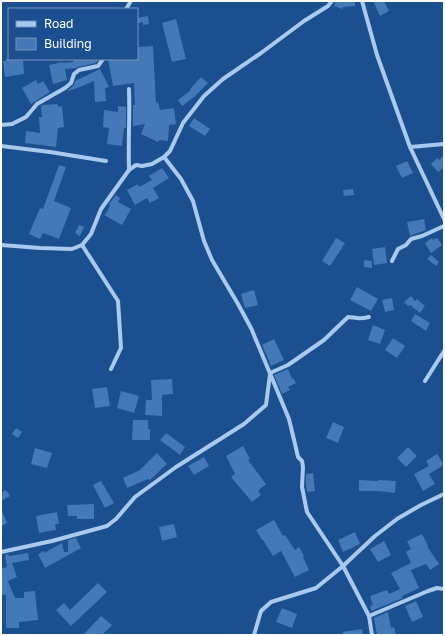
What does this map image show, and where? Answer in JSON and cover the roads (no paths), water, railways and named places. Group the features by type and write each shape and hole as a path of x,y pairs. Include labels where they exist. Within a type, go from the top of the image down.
{"street":[{"path":"1,245 72,249 82,245 91,234 101,209 129,170 136,165 142,166 152,164 164,157 170,151 183,123 204,96 223,79 304,21 328,6 332,1"},
{"path":"362,1 377,56 410,147 444,219"},
{"path":"1,125 12,124 26,117 37,104 71,83 74,74 79,70 98,66 102,60"},
{"path":"129,89 129,170"},
{"path":"410,147 444,144"},
{"path":"1,146 106,161"},
{"path":"164,157 181,179 193,201 204,241 212,260 251,328 289,419 296,451 303,467 302,487 308,512 343,566 369,616 372,635"},
{"path":"392,260 398,249 406,245 411,239 422,236 444,226"},
{"path":"82,245 118,301 121,348 111,369"},
{"path":"270,373 288,366 324,340 348,317 351,316 363,319 369,317"},
{"path":"425,381 444,351"},
{"path":"1,552 52,541 107,526 116,519 135,497 176,467 244,424 266,405 270,373"},
{"path":"254,635 261,611 271,602 316,588 343,566 375,536 397,519 444,494"},
{"path":"369,616 428,591 437,588 444,589"}]}
